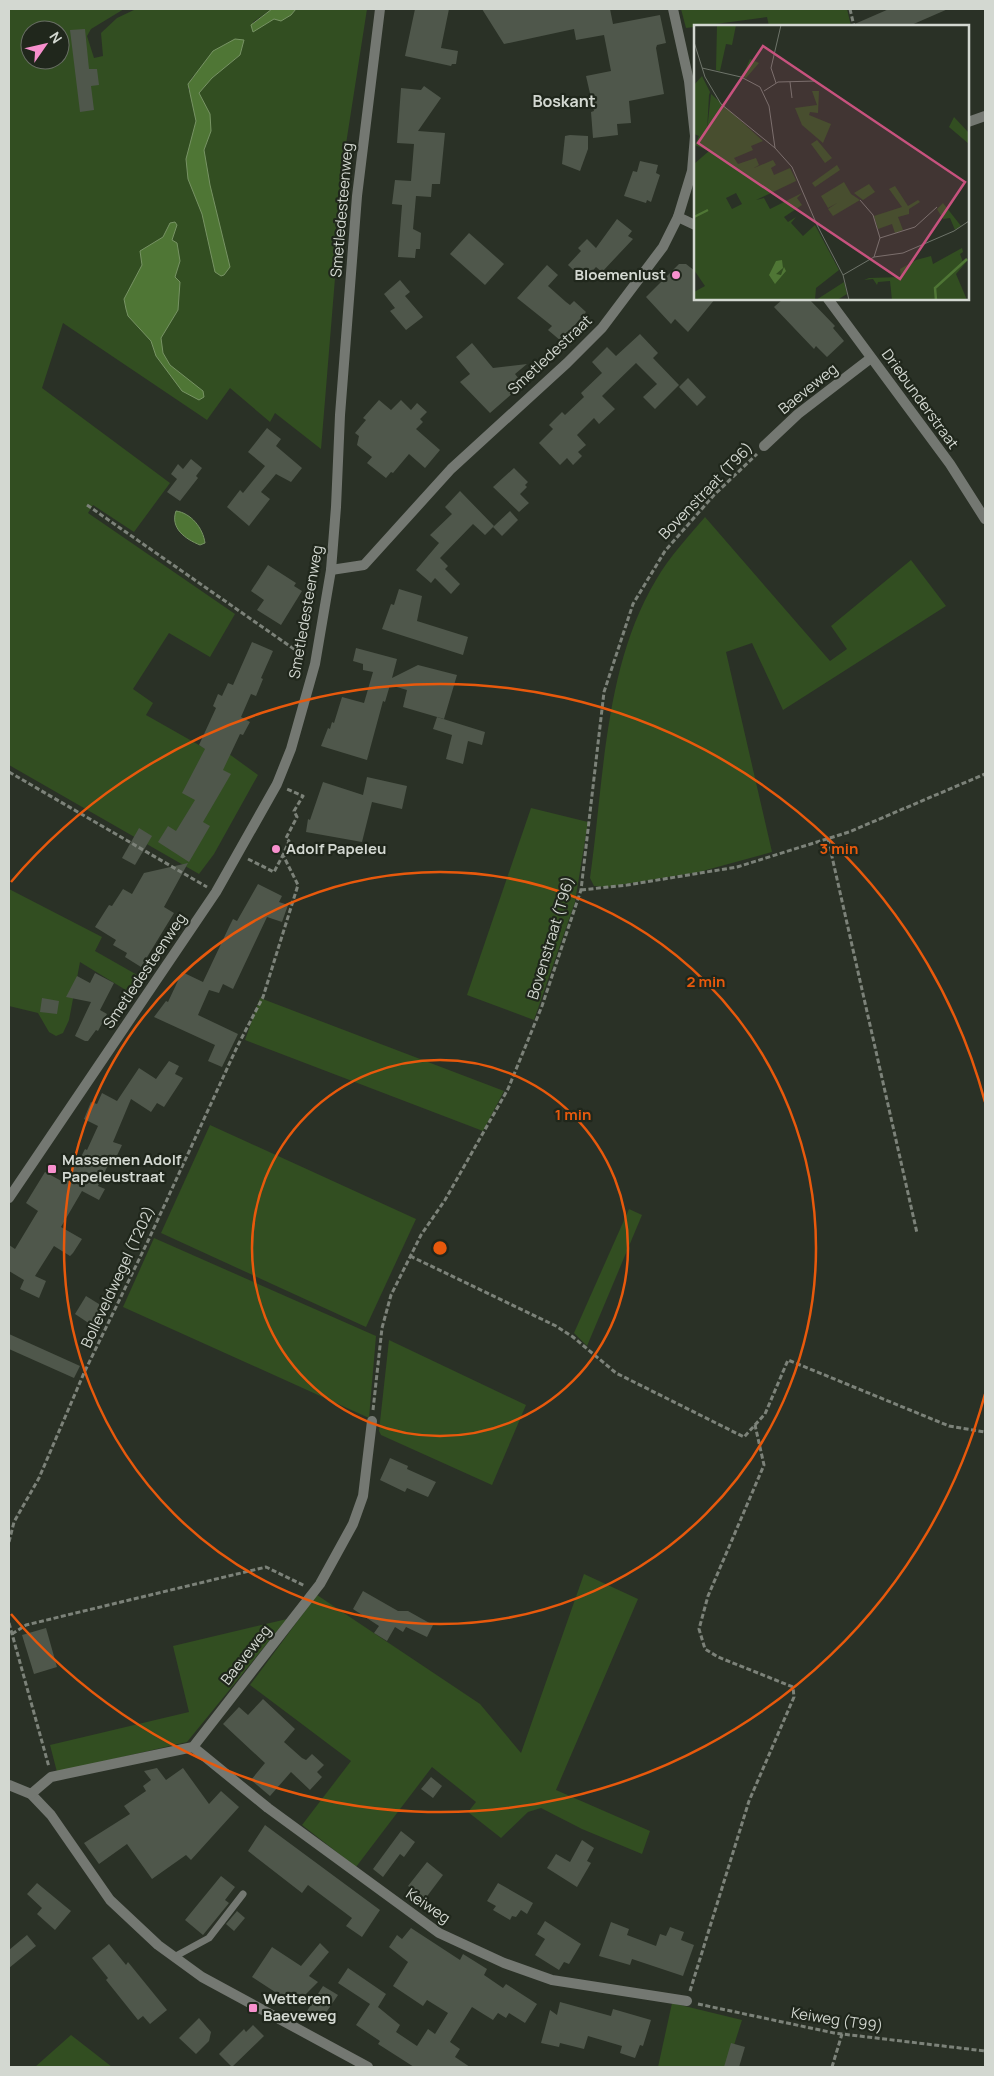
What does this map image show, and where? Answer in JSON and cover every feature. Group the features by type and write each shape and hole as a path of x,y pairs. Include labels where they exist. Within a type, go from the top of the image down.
{"street":[{"name":"Smetledesteenweg","path":"9,1198 216,892 277,784 291,749 315,664 331,570 340,415 357,196 380,9"},
{"name":"Smetledestraat","path":"673,9 689,81 694,127"},
{"path":"969,122 985,116"},
{"name":"Smetledestraat","path":"331,570 364,565 450,469 567,364 595,335 663,247 678,217 692,171 694,148"},
{"path":"678,217 694,225"},
{"name":"Driebunderstraat","path":"829,300 950,464 985,519"},
{"name":"Baeveweg","path":"764,446 798,414 871,358"},
{"name":"Baeveweg","path":"194,1747 315,1591 352,1524 363,1496 372,1421"},
{"path":"31,1794 51,1777 194,1747"},
{"name":"Keiweg","path":"194,1747 268,1808 439,1933 504,1963 552,1980 687,2001"},
{"path":"9,1785 31,1794 51,1815 110,1900 174,1957 202,1977 368,2067"}],"lane":[{"path":"174,1957 209,1938 243,1894"}],"path":[{"path":"850,9 854,25"},
{"name":"Bovenstraat (T96)","path":"372,1421 382,1328 391,1296 421,1235 445,1200 508,1089 542,1006 581,890 604,692 633,604 665,551 714,495 764,446"},
{"path":"87,505 315,664"},
{"path":"9,772 216,892"},
{"path":"581,890 626,885 738,867 849,832 985,774"},
{"path":"238,854 274,872 289,841 286,838 297,817 294,811 303,796 277,784"},
{"path":"828,839 917,1233"},
{"name":"Bolleveldwegel (T202)","path":"9,1542 14,1522 39,1478 84,1374 148,1241 237,1047 263,997 298,885 283,855"},
{"path":"410,1256 556,1326 573,1337 616,1374 744,1436 765,1414 788,1360 949,1426 985,1432"},
{"path":"687,2001 749,1800 794,1698 793,1687 718,1658 705,1649 699,1628 708,1596 764,1465 755,1425"},
{"path":"12,1634 26,1625 266,1568 315,1591"},
{"path":"9,1623 43,1741 51,1777"},
{"name":"Keiweg (T99)","path":"687,2001 842,2034 985,2052"},
{"path":"832,2067 842,2034"}],"shaded area":[{"path":"9,9 124,9 91,29 87,36 94,58 103,56 101,33 117,18 136,9 272,9 253,22 253,32 274,19 291,15 296,9 367,9 346,144 321,449 275,413 270,422 230,388 207,420 63,323 42,388 170,483 134,532 93,505 88,513 235,614 210,657 169,633 133,689 153,703 146,715 213,753 225,751 258,775 214,854 199,874 9,765","holes":["240,55 212,78 199,93 188,90 188,84 193,76"]},
{"path":"272,9 296,9 291,15 281,21 274,19 253,32 251,25"},
{"path":"681,9 847,9 851,25 769,25 767,17 708,25 694,25 694,27 686,28"},
{"path":"235,39 244,40 240,55 212,78 199,93 210,114 211,131 204,150 210,185 230,267 221,276 215,272 202,214 188,179 186,159 196,121 188,84 213,51"},
{"path":"175,222 177,225 172,240 177,243 180,261 175,277 180,282 178,310 161,338 163,353 170,365 203,391 204,397 199,400 182,391 156,356 151,341 128,316 124,299 142,265 140,251 163,237 170,223"},
{"path":"176,511 187,515 195,522 202,532 205,543 200,545 189,540 180,532 175,523"},
{"path":"705,517 830,661 847,649 831,626 911,560 946,606 783,710 752,643 726,652 772,852 699,872 607,887 594,886 590,878 603,764 616,687 626,649 639,614 656,580 673,555"},
{"path":"531,808 588,822 575,902 534,1020 467,995"},
{"path":"9,889 102,937 95,951 139,976 129,992 80,962 69,1020 63,1033 56,1036 49,1032 38,1013 9,1006"},
{"path":"260,998 504,1091 483,1131 245,1040"},
{"path":"210,1125 416,1219 366,1327 161,1233"},
{"path":"629,1209 642,1215 587,1346 574,1333"},
{"path":"154,1238 376,1336 369,1418 123,1307"},
{"path":"389,1340 526,1405 492,1485 381,1435 379,1431"},
{"path":"584,1574 638,1599 556,1790 650,1831 642,1854 582,1829 541,1808 528,1812 501,1838 468,1812 476,1802 432,1767 356,1867 302,1825 351,1761 250,1685 317,1595 480,1704 521,1753"},
{"path":"287,1619 187,1742 57,1772 50,1745 189,1712 173,1646"},
{"path":"672,2003 742,2020 727,2067 658,2067"},
{"path":"71,2035 112,2067 35,2067"}],"building":[{"path":"415,9 449,9 441,48 458,51 456,64 451,66 405,56"},
{"path":"482,9 610,9 613,24 660,15 666,43 657,45 656,48 664,94 629,101 631,123 617,124 618,135 593,138 591,112 594,111 586,76 611,71 604,35 576,40 574,29 504,44"},
{"path":"889,9 948,9 911,25 852,25"},
{"path":"85,29 89,69 97,69 99,85 91,86 94,110 80,112 70,30"},
{"path":"424,86 441,98 418,131 445,133 440,184 432,184 431,197 416,196 413,229 421,233 420,249 416,249 415,258 398,257 402,205 392,204 395,180 411,181 414,144 397,143 401,88 421,90"},
{"path":"565,136 588,136 588,149 580,171 562,164"},
{"path":"640,161 658,165 656,173 660,175 651,202 647,200 646,203 624,196 633,171 637,172"},
{"path":"617,219 632,231 628,236 633,239 602,272 596,267 584,280 568,265 581,251 578,248 587,239 596,248"},
{"path":"469,233 504,264 485,285 450,254"},
{"path":"679,264 686,264 694,270 694,300 714,300 688,332 675,319 671,324 646,297"},
{"path":"547,265 558,275 548,286 570,305 574,301 586,312 561,341 548,330 552,326 517,298"},
{"path":"400,280 410,292 405,296 423,317 406,330 390,311 395,308 384,294"},
{"path":"782,300 810,300 835,326 833,328 844,341 827,357 816,346 814,349 774,307"},
{"path":"640,334 658,353 653,358 679,385 655,409 643,397 657,384 636,363 602,396 615,409 599,424 594,418 577,435 586,445 578,452 582,456 573,465 567,458 560,465 539,443 553,429 549,425 562,412 565,415 584,397 581,393 602,373 592,362 607,347 616,356"},
{"path":"472,343 493,368 527,364 515,374 523,384 490,413 460,382 470,374 456,357"},
{"path":"688,378 706,397 697,406 679,387"},
{"path":"379,400 391,410 401,400 411,410 417,403 427,412 420,419 423,422 416,429 440,450 425,468 409,454 393,473 391,472 386,478 367,463 372,457 357,445 359,436 355,433 366,420 363,418"},
{"path":"267,428 281,439 276,446 302,468 291,482 276,474 261,492 270,499 249,526 227,507 240,490 243,493 265,466 248,452"},
{"path":"191,459 202,468 196,476 198,478 180,501 167,492 177,479 171,474 178,464 183,469"},
{"path":"514,468 528,482 525,485 527,487 520,494 529,503 519,512 493,487"},
{"path":"460,491 494,526 485,535 473,524 440,558 448,566 445,569 460,584 451,594 435,578 431,583 416,570 439,543 430,535 452,514 445,507"},
{"path":"510,511 518,520 502,536 493,527"},
{"path":"268,565 296,583 294,586 302,591 281,625 257,610 264,600 251,591"},
{"path":"399,589 422,596 417,621 468,637 463,655 382,629 391,604 394,605"},
{"path":"252,642 273,651 261,678 263,679 256,696 251,694 241,717 250,722 243,735 240,734 223,770 231,774 203,822 210,826 189,862 158,842 168,826 176,831 195,800 182,793 205,749 199,745 216,708 213,706 218,694 222,696 228,683 233,685"},
{"path":"356,648 397,659 392,678 418,665 457,675 444,719 403,707 407,690 390,685 385,702 383,701 367,760 321,746 328,728 330,729 332,722 334,723 342,697 364,703 373,672 363,670 363,664 353,661"},
{"path":"437,717 485,732 482,745 468,741 463,764 446,759 452,735 433,729"},
{"path":"367,777 407,786 402,809 372,802 362,842 306,832 308,819 310,820 323,782 363,795"},
{"path":"139,828 152,836 135,865 122,858"},
{"path":"188,863 164,907 174,913 141,967 125,957 127,953 113,945 116,940 95,927 109,905 112,906 123,889 132,894 144,873"},
{"path":"258,884 282,896 279,902 288,905 282,922 267,917 233,989 223,984 219,993 209,990 198,1015 238,1034 222,1067 208,1061 215,1045 154,1017 166,1001 168,1002 182,972 203,982 233,919 237,921"},
{"path":"95,973 114,983 100,1010 107,1014 98,1031 96,1030 88,1041 85,1041 75,1036 91,1002 66,997 77,976 90,983"},
{"path":"42,998 59,1001 57,1014 40,1012"},
{"path":"169,1061 179,1066 175,1074 183,1078 164,1107 157,1103 151,1112 131,1099 113,1142 122,1145 113,1164 109,1163 98,1186 105,1189 99,1200 82,1191 61,1227 82,1239 73,1253 70,1256 54,1246 35,1276 46,1281 39,1298 20,1289 24,1280 9,1271 9,1245 15,1249 38,1211 26,1203 45,1172 65,1183 77,1156 81,1157 85,1149 87,1150 98,1126 84,1119 91,1102 97,1104 102,1093 117,1101 139,1068 156,1079"},
{"path":"86,1296 107,1309 96,1328 75,1314"},
{"path":"9,1334 80,1366 74,1378 9,1349"},
{"path":"390,1458 408,1466 407,1469 436,1482 428,1497 407,1488 405,1492 380,1480"},
{"path":"363,1591 398,1611 408,1611 433,1625 427,1637 406,1627 403,1632 395,1627 387,1641 374,1633 379,1626 353,1609"},
{"path":"46,1628 57,1667 34,1674 22,1635"},
{"path":"263,1699 295,1729 284,1742 302,1758 306,1760 312,1754 324,1765 317,1772 322,1777 310,1790 291,1772 270,1796 251,1780 265,1763 223,1724 239,1707 248,1715"},
{"path":"157,1768 166,1780 183,1768 209,1804 221,1791 239,1807 191,1860 186,1855 152,1879 127,1844 99,1864 84,1843 130,1814 124,1806 146,1791 143,1786 151,1780 144,1771"},
{"path":"431,1777 442,1786 433,1798 421,1789"},
{"path":"265,1825 380,1910 362,1937 346,1926 352,1918 308,1885 302,1893 248,1851"},
{"path":"401,1831 415,1842 404,1857 400,1854 383,1877 373,1869"},
{"path":"582,1840 594,1848 587,1861 591,1863 577,1887 547,1868 556,1854 570,1862"},
{"path":"427,1862 443,1875 425,1899 419,1894 414,1895 414,1890 408,1886"},
{"path":"221,1876 235,1887 225,1900 229,1903 203,1935 185,1920"},
{"path":"37,1883 71,1911 55,1930 37,1914 42,1908 27,1894"},
{"path":"498,1883 533,1903 527,1914 521,1910 516,1917 512,1916 510,1920 493,1910 496,1906 487,1901"},
{"path":"237,1911 245,1918 234,1931 226,1924"},
{"path":"545,1921 581,1944 569,1964 564,1962 559,1970 535,1955 545,1939 537,1934"},
{"path":"611,1922 629,1929 627,1935 656,1946 660,1934 666,1936 670,1927 684,1932 681,1940 694,1945 683,1976 632,1959 630,1965 599,1956"},
{"path":"411,1928 460,1960 463,1954 487,1969 484,1975 503,1988 506,1984 537,2004 525,2023 509,2013 506,2018 498,2013 493,2020 472,2007 450,2042 460,2049 455,2057 470,2067 414,2067 378,2044 380,2041 356,2025 370,2004 338,1983 348,1968 386,1994 378,2007 400,2025 396,2032 417,2046 428,2029 435,2034 448,2013 427,2000 423,2006 393,1986 408,1962 389,1947 397,1935 402,1939"},
{"path":"27,1935 36,1946 9,1968 9,1950"},
{"path":"320,1943 329,1952 309,1976 318,1982 295,2005 252,1977 272,1947 301,1966"},
{"path":"109,1944 126,1965 128,1962 167,2010 150,2024 143,2016 138,2020 106,1980 108,1978 92,1958"},
{"path":"323,1986 338,1995 321,2020 307,2011"},
{"path":"560,2002 611,2016 613,2009 651,2020 643,2046 640,2045 635,2058 620,2053 622,2046 588,2036 584,2049 560,2043 559,2047 541,2043 550,2010 557,2015"},
{"path":"199,2018 211,2032 209,2041 196,2054 179,2038"},
{"path":"253,2025 264,2036 232,2067 219,2054 244,2029 246,2032"},
{"path":"731,2043 745,2047 739,2067 724,2067"}],"place":[{"name":"Bloemenlust","path":"676,275"},
{"name":"Adolf Papeleu","path":"276,849"},
{"name":"Massemen Adolf Papeleustraat","path":"52,1169"},
{"name":"Wetteren Baeveweg","path":"253,2008"}],"district":[{"name":"Boskant","path":"564,101"}]}
